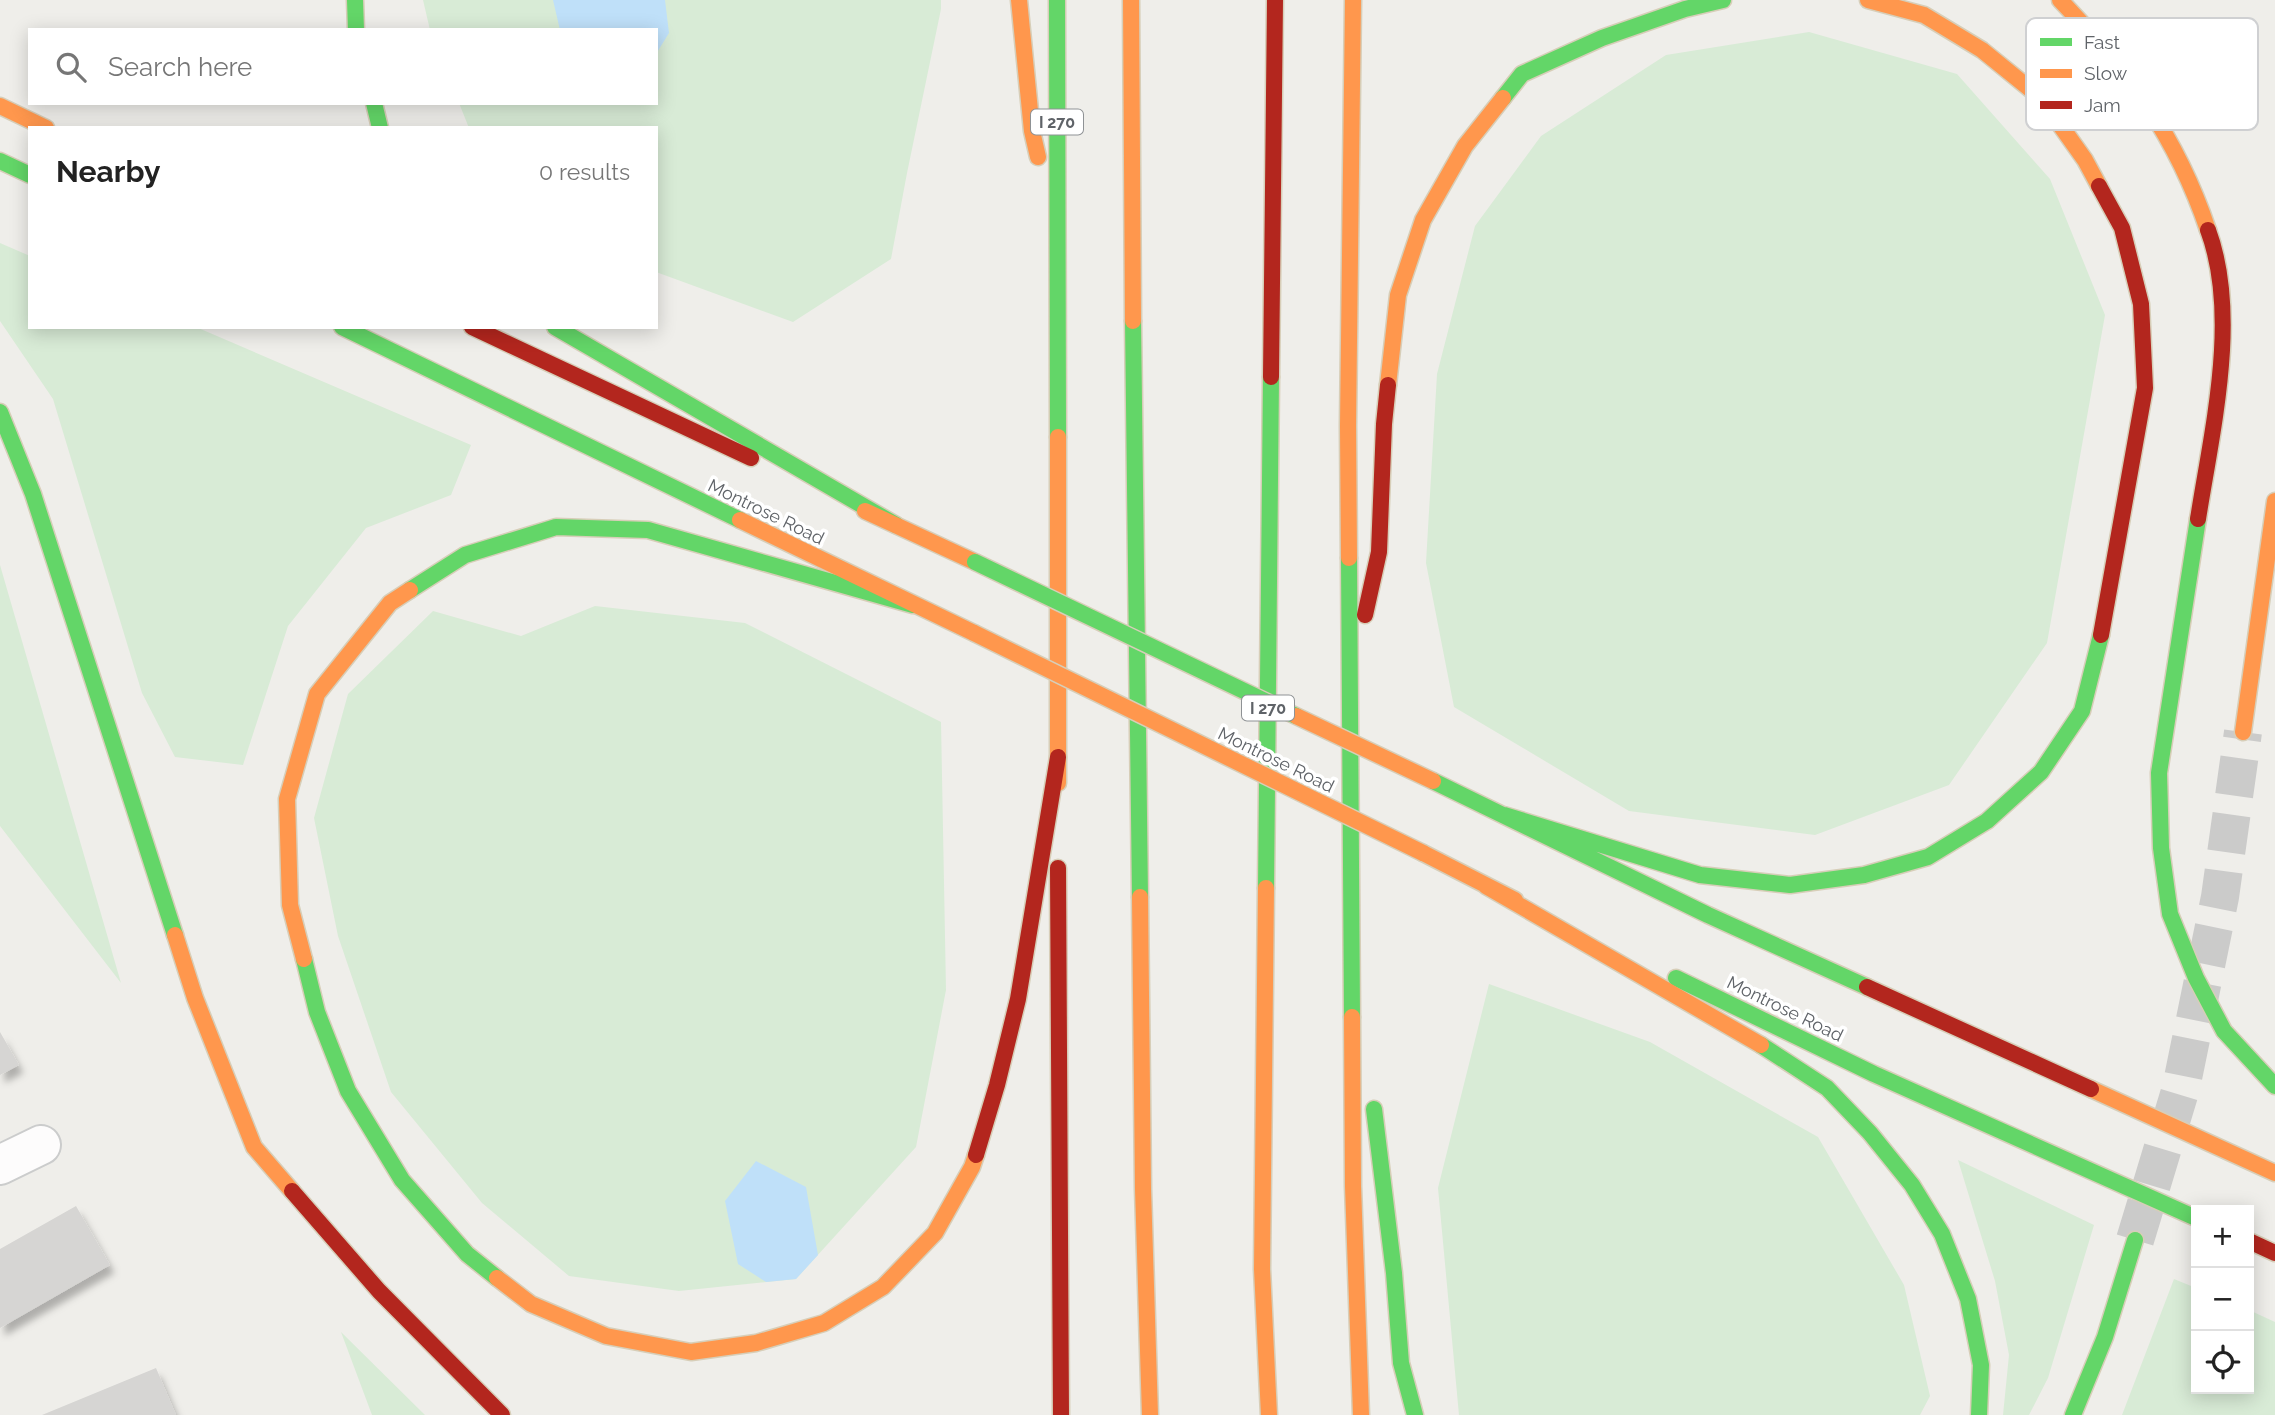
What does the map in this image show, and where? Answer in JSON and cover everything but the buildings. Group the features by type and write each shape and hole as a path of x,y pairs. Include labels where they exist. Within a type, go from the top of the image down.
{"main road":[{"path":"355,0 356,28"},
{"path":"1018,0 1032,131 1057,244"},
{"name":"I 270","path":"1056,0 1061,1415"},
{"path":"1131,0 1143,1189 1150,1415"},
{"name":"I 270","path":"1269,1415 1262,1255 1275,0"},
{"path":"1353,0 1348,412 1353,1186 1361,1415"},
{"path":"1350,678 1379,552 1384,424 1398,295 1423,220 1465,146 1522,74 1602,38 1685,9 1724,0"},
{"path":"1868,0 1924,15 1982,50 2026,86"},
{"path":"2060,0 2077,18"},
{"path":"374,105 380,126"},
{"path":"0,106 42,126"},
{"path":"1504,815 1700,876 1790,885 1864,875 1928,857 1987,821 2041,772 2082,711 2099,645 2145,388 2141,304 2122,228 2085,160 2064,130"},
{"path":"2165,130 2182,159 2203,210 2218,264 2221,320 2220,377 2159,772 2161,848 2170,914 2196,978 2224,1031 2275,1086"},
{"path":"0,161 28,174"},
{"name":"Montrose Road","path":"346,329 1874,1074 2191,1216"},
{"path":"476,329 1433,780 1707,915 2275,1173"},
{"path":"558,329 896,525"},
{"path":"0,412 33,494 195,998 254,1147 379,1291 502,1415"},
{"path":"2243,732 2275,501"},
{"path":"913,605 648,530 556,527 465,555 390,603 317,694 287,799 290,905 317,1012 348,1091 402,1180 467,1254 531,1304 607,1335 691,1352 756,1343 824,1323 883,1287 935,1233 972,1167 997,1085 1018,999 1058,757"},
{"path":"1486,886 1780,1056 1827,1088 1870,1133 1912,1185 1942,1234 1968,1299 1980,1365 1979,1415"},
{"path":"1353,938 1368,1059"},
{"path":"1373,1099 1394,1273 1401,1363 1415,1415"},
{"path":"2073,1415 2105,1337 2135,1240"},
{"path":"2254,1243 2275,1253"}],"street":[{"path":"0,1164 41,1145"}],"green space":[{"path":"423,0 941,0 891,259 793,322 658,273 658,126 468,126 460,105 658,105 658,28 430,28"},
{"path":"1809,32 1957,74 2050,179 2105,315 2047,643 1949,785 1815,835 1629,811 1454,707 1426,563 1437,374 1475,226 1541,136 1666,55"},
{"path":"0,243 28,255 28,329 201,329 471,445 451,495 366,528 288,626 243,765 175,757 142,693 53,399 0,321"},
{"path":"0,565 121,983 0,826"},
{"path":"595,606 745,623 941,722 946,990 916,1147 796,1279 679,1291 569,1276 482,1203 391,1092 338,936 314,818 348,694 433,611 521,636"},
{"path":"1489,984 1650,1042 1818,1137 1904,1285 1930,1396 1920,1415 1459,1415 1438,1188"},
{"path":"1958,1160 2094,1225 2048,1378 2029,1415 2003,1415 2009,1355 1995,1281"},
{"path":"2174,1279 2191,1286 2191,1394 2254,1394 2254,1312 2275,1322 2275,1415 2122,1415"},
{"path":"341,1332 425,1415 372,1415"}],"water":[{"path":"553,0 665,0 669,33 658,51 658,28 560,28"},
{"path":"756,1161 806,1187 818,1255 796,1279 766,1282 738,1264 725,1201"}],"tunnel":[{"path":"2135,1240 2181,1088 2220,897 2243,732"}],"traffic: fast":[{"path":"355,0 356,28"},
{"path":"1057,0 1058,437"},
{"path":"1503,98 1522,74 1602,38 1685,9 1723,0"},
{"path":"374,105 380,126"},
{"path":"0,161 28,174"},
{"path":"1133,321 1140,897"},
{"path":"346,329 740,520"},
{"path":"558,329 896,525"},
{"path":"1266,888 1271,377"},
{"path":"0,412 33,494 175,935"},
{"path":"2198,519 2159,773 2161,848 2170,914 2196,978 2224,1031 2275,1086"},
{"path":"410,590 465,555 556,527 648,530 913,605"},
{"path":"1349,558 1352,1017"},
{"path":"975,562 1296,716"},
{"path":"1504,815 1700,875 1790,885 1864,875 1928,857 1987,821 2041,772 2082,711 2101,635"},
{"path":"1433,781 1708,915 1867,987"},
{"path":"304,959 317,1012 348,1091 402,1180 467,1254 497,1278"},
{"path":"1676,978 1874,1074 2191,1216"},
{"path":"1761,1045 1827,1088 1870,1133 1912,1185 1942,1234 1968,1299 1981,1365 1979,1415"},
{"path":"1374,1109 1394,1273 1401,1363 1415,1415"},
{"path":"2073,1415 2105,1337 2135,1240"}],"traffic: slow":[{"path":"1019,0 1032,131 1038,157"},
{"path":"1131,0 1133,321"},
{"path":"1349,558 1353,0"},
{"path":"1868,0 1924,15 1982,50 2026,86"},
{"path":"2060,0 2077,18"},
{"path":"1388,385 1398,295 1423,220 1465,146 1503,98"},
{"path":"0,106 42,126"},
{"path":"2064,130 2099,186"},
{"path":"2163,130 2181,164 2208,230"},
{"path":"1058,437 1058,783"},
{"path":"2243,732 2275,501"},
{"path":"865,511 975,562"},
{"path":"740,520 974,633"},
{"path":"304,959 290,905 287,799 317,694 390,603 410,590"},
{"path":"974,633 1423,853"},
{"path":"1296,716 1433,781"},
{"path":"1423,853 1515,900"},
{"path":"1486,886 1761,1045"},
{"path":"1266,888 1262,1269 1269,1415"},
{"path":"1140,897 1143,1189 1150,1415"},
{"path":"175,935 195,998 254,1147 292,1191"},
{"path":"1352,1017 1353,1186 1361,1415"},
{"path":"2091,1089 2275,1173"},
{"path":"497,1278 531,1304 606,1336 691,1352 756,1343 824,1323 883,1287 935,1233 976,1155"}],"traffic: jam":[{"path":"1271,377 1275,0"},
{"path":"2099,186 2122,228 2141,304 2145,388 2101,635"},
{"path":"2198,519 2216,411 2223,336 2217,263 2208,230"},
{"path":"476,329 751,458"},
{"path":"1365,615 1379,552 1388,385"},
{"path":"976,1155 1018,999 1058,757"},
{"path":"1058,868 1061,1415"},
{"path":"1867,987 2091,1089"},
{"path":"292,1191 379,1291 502,1415"},
{"path":"2254,1243 2275,1253"}]}
